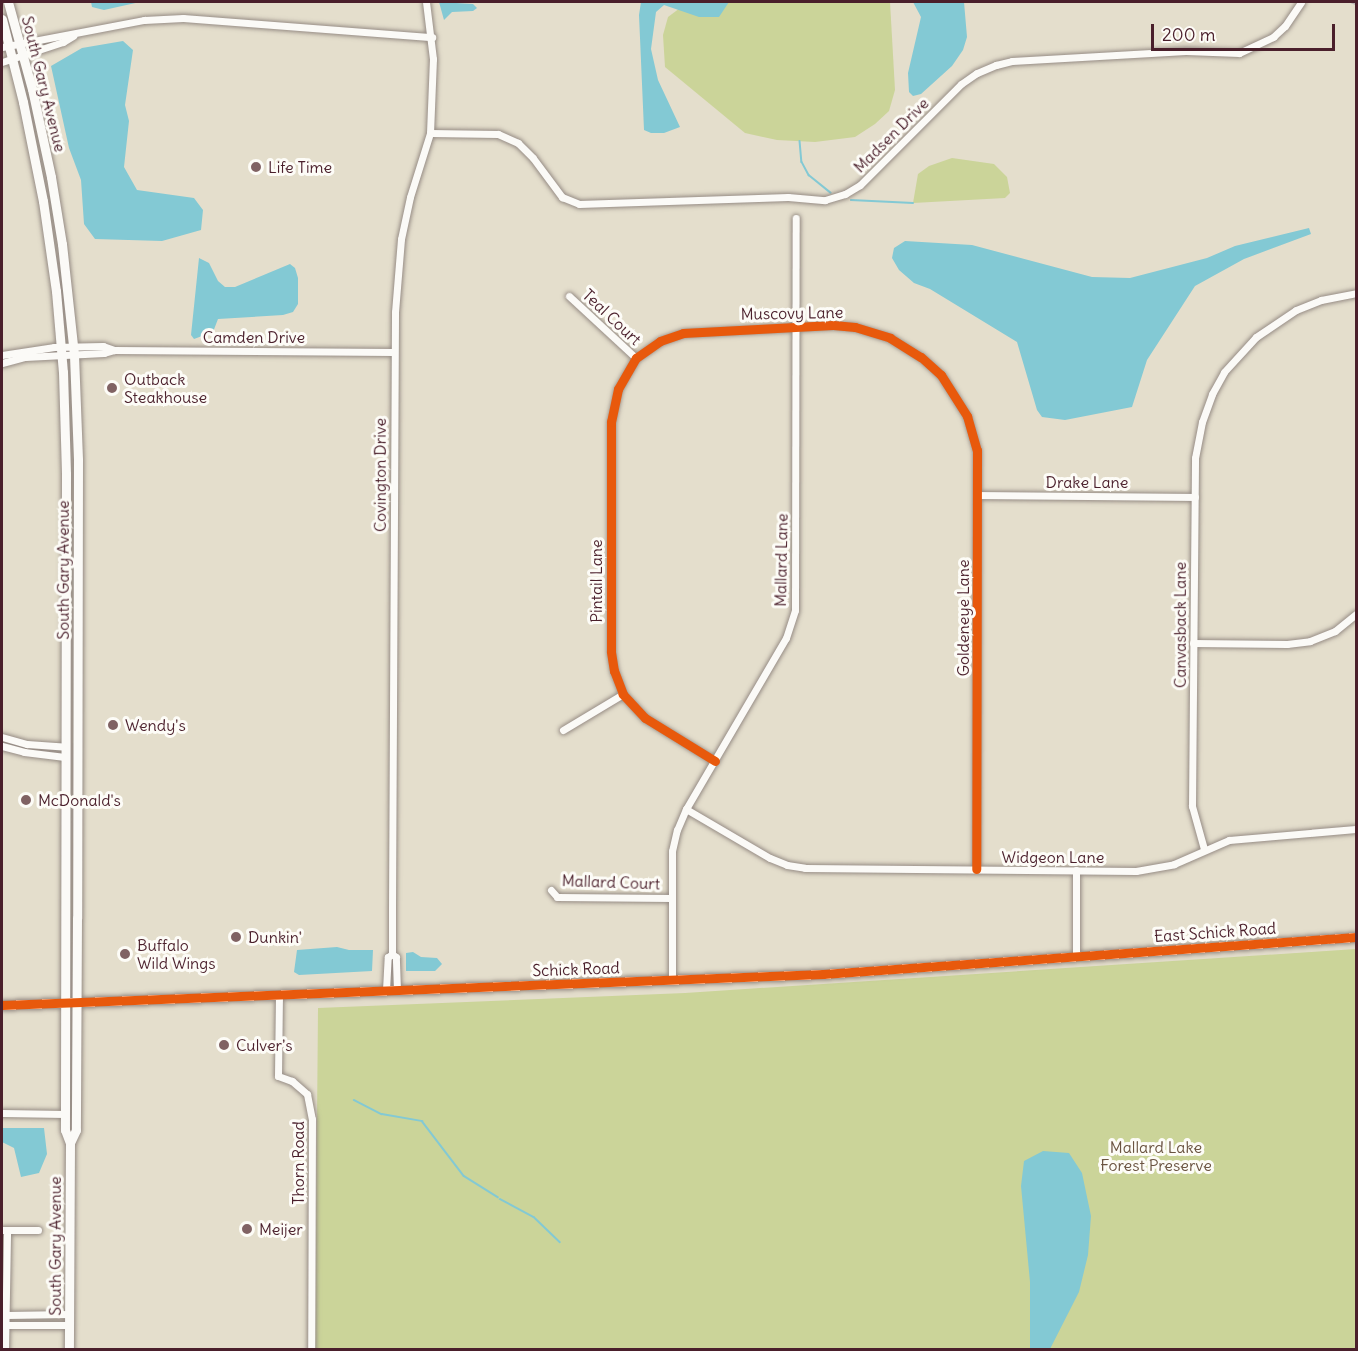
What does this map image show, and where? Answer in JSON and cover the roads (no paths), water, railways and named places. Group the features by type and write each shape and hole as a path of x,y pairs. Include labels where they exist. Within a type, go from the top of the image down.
{"main road":[{"name":"South Gary Avenue","path":"8,2 24,57 55,199 74,351 78,454 76,1130 70,1143 69,1350"},
{"name":"South Gary Avenue","path":"2,19 5,46 13,59 43,201 62,351 66,456 64,1130 70,1143"},
{"name":"East Schick Road","path":"1076,957 1356,937"},
{"name":"Schick Road","path":"2,1005 672,981 1076,957"}],"street":[{"name":"Covington Drive","path":"387,990 388,957 392,954 396,288 401,239 410,197 430,133 434,82 432,37 426,2"},
{"name":"Madsen Drive","path":"430,133 498,134 525,150 562,197 579,204 788,197 825,200 845,194 860,184 962,84 990,67 1012,61 1186,51 1239,52 1273,37 1294,14 1301,2"},
{"path":"5,46 73,36 144,20 183,18 432,37"},
{"path":"2,62 24,57 73,36"},
{"name":"Mallard Lane","path":"672,981 672,851 676,830 786,638 795,610 796,218"},
{"name":"Canvasback Lane","path":"1204,849 1194,821 1192,806 1195,497 1198,439 1209,401 1237,356 1274,322 1321,300 1356,293"},
{"name":"Teal Court","path":"569,296 636,358"},
{"name":"Muscovy Lane","path":"636,358 660,341 683,333 833,325 874,332 907,347 941,375"},
{"name":"Camden Drive","path":"2,355 74,351 103,346 114,350 394,352"},
{"name":"Camden Drive","path":"2,363 62,351"},
{"name":"Pintail Lane","path":"636,358 618,389 611,422 611,651 614,671 623,694 649,722 715,761"},
{"name":"Goldeneye Lane","path":"941,375 958,399 972,431 978,459 976,869"},
{"name":"Drake Lane","path":"979,495 1195,497"},
{"path":"1193,643 1287,644 1310,641 1335,631 1356,614"},
{"path":"563,730 623,694"},
{"path":"2,737 65,752"},
{"path":"2,746 24,752 65,752"},
{"name":"Widgeon Lane","path":"686,809 770,858 795,867 1151,870 1174,864 1204,849 1240,838 1356,829"},
{"path":"1076,870 1076,957"},
{"name":"Mallard Court","path":"550,890 557,897 672,898"},
{"name":"Covington Drive","path":"392,954 396,957 397,990"},
{"name":"Thorn Road","path":"279,994 278,1076 292,1081 307,1094 312,1119 310,1350"},
{"path":"2,1113 65,1114"},
{"path":"5,1350 4,1230 38,1230"},
{"path":"6,1315 69,1319"},
{"path":"6,1325 69,1319"}],"water":[{"path":"91,2 140,2 104,10 92,7"},
{"path":"439,2 473,4 477,8 473,11 452,12 444,20"},
{"path":"641,2 729,2 719,17 699,17 664,5 656,12 651,49 658,80 680,127 664,133 651,133 644,130 639,15"},
{"path":"913,2 964,2 967,37 963,50 952,66 921,94 913,96 909,92 908,73 921,17"},
{"path":"123,41 133,50 125,105 129,121 124,167 137,190 194,198 203,210 201,230 162,241 95,239 84,224 81,180 69,148 51,66 82,48"},
{"path":"1309,228 1311,234 1244,259 1195,286 1147,360 1132,407 1065,420 1042,417 1037,410 1017,342 930,289 914,283 899,270 892,258 894,248 905,241 972,245 1092,277 1130,278 1207,258 1235,246"},
{"path":"199,258 209,263 218,281 225,287 235,287 290,264 295,268 298,278 298,304 293,312 283,315 218,319 213,332 194,339 191,335"},
{"path":"337,947 349,950 373,950 372,971 299,975 294,972 297,950"},
{"path":"413,952 421,957 437,958 442,964 435,971 406,971 406,953"},
{"path":"2,1128 44,1128 47,1154 39,1173 21,1177 14,1148 2,1142"},
{"path":"1043,1151 1069,1153 1082,1173 1091,1216 1088,1255 1079,1292 1050,1349 1030,1349 1030,1282 1021,1186 1024,1161"}],"waterway":[{"path":"800,141 802,162 809,175 831,193"},
{"path":"851,200 913,203"},
{"path":"354,1100 382,1114 422,1121 464,1176 498,1197"},
{"path":"500,1199 534,1217 560,1242"}],"railway":[{"path":"1351,2 1356,4"}],"place":[{"name":"Life Time","path":"256,167"},
{"name":"Outback Steakhouse","path":"112,388"},
{"name":"Wendy's","path":"113,725"},
{"name":"McDonald's","path":"26,800"},
{"name":"Dunkin'","path":"236,937"},
{"name":"Buffalo Wild Wings","path":"125,954"},
{"name":"Culver's","path":"224,1045"},
{"name":"Meijer","path":"247,1229"}],"park label":[{"name":"Mallard Lake Forest Preserve","path":"1156,1156"}]}
